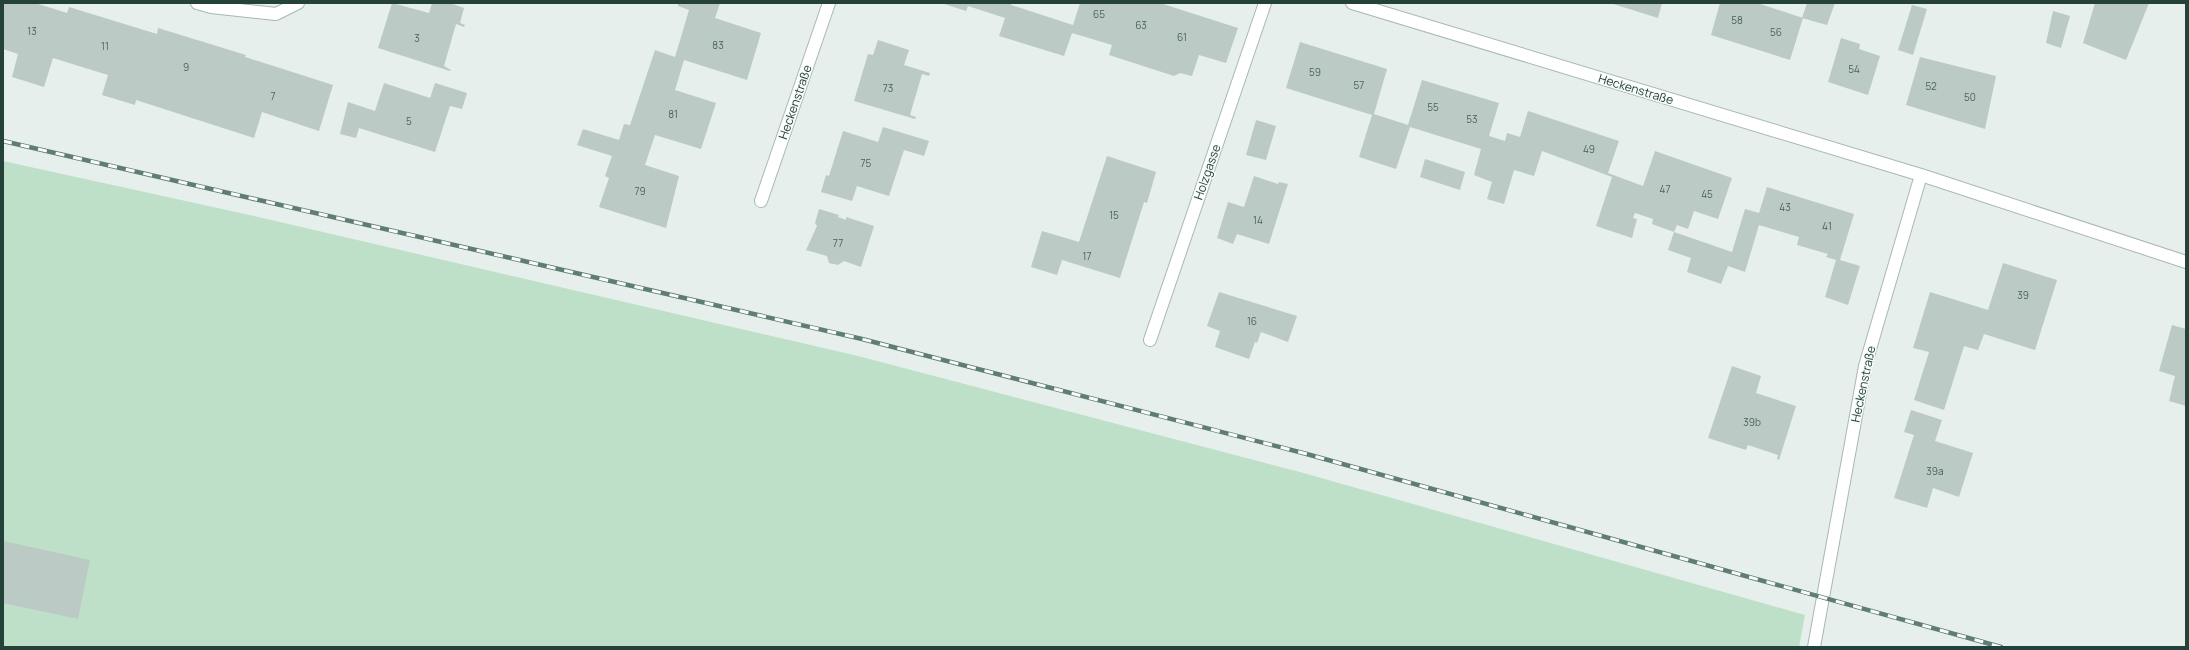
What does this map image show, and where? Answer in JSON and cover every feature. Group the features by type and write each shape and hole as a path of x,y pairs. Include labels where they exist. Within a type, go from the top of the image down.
{"street":[{"path":"197,3 211,7 276,14 298,3"},
{"name":"Heckenstraße","path":"761,201 829,3"},
{"name":"Holzgasse","path":"1150,340 1265,3"},
{"name":"Heckenstraße","path":"1352,3 1921,175 2186,262"},
{"name":"Heckenstraße","path":"1814,647 1865,366 1921,175"}],"green space":[{"path":"3,161 245,214 858,356 1300,472 1805,615 1799,647 3,647"}],"building":[{"path":"3,3 35,3 67,13 69,7 157,34 158,28 246,55 245,57 333,85 319,131 262,112 254,138 136,100 135,105 102,95 108,75 53,58 44,87 12,77 18,54 3,49"},
{"path":"392,3 429,13 432,3 450,3 464,8 460,23 465,25 464,27 456,24 444,66 451,70 450,71 378,48"},
{"path":"678,3 720,3 715,18 761,33 747,80 684,60 675,90 716,103 701,149 655,135 645,165 679,176 666,228 599,207 609,178 605,176 612,156 577,145 583,129 619,140 624,124 630,125 655,50 675,57 689,10 678,6"},
{"path":"941,3 1012,3 1011,5 1073,25 1080,3 1160,3 1238,28 1226,63 1199,55 1192,76 1180,73 1174,76 1109,55 1112,45 1072,33 1064,56 999,36 1005,18 968,6 966,11"},
{"path":"1610,3 1662,3 1658,18"},
{"path":"1720,3 1757,3 1803,18 1790,60 1711,35"},
{"path":"1807,3 1835,3 1827,25 1802,18"},
{"path":"2095,3 2149,3 2126,60 2083,43"},
{"path":"1912,5 1927,9 1913,55 1898,50"},
{"path":"2053,11 2070,16 2061,48 2046,43"},
{"path":"1841,38 1860,44 1859,49 1880,56 1868,95 1828,82"},
{"path":"878,40 909,50 904,65 930,73 929,76 922,74 910,115 916,117 915,119 854,101 868,54 873,55"},
{"path":"1300,42 1387,69 1374,114 1408,125 1422,80 1499,103 1489,136 1505,141 1507,133 1520,137 1528,111 1619,141 1608,173 1643,186 1655,151 1732,178 1718,219 1694,211 1688,229 1677,225 1674,232 1652,224 1653,219 1635,213 1633,218 1637,219 1632,238 1596,226 1612,177 1542,151 1534,176 1514,170 1504,204 1487,199 1492,182 1474,175 1481,149 1410,127 1396,169 1359,157 1372,115 1286,88"},
{"path":"1920,57 1996,76 1985,129 1906,105"},
{"path":"384,83 430,98 435,83 467,93 462,109 450,106 435,152 359,128 356,138 340,134 348,102 375,111"},
{"path":"1256,120 1276,126 1266,160 1246,155"},
{"path":"883,127 929,141 924,156 904,150 889,196 857,186 852,201 821,192 826,175 829,176 843,131 878,142"},
{"path":"1107,156 1156,172 1147,203 1144,202 1120,278 1062,260 1057,275 1031,267 1042,231 1079,242"},
{"path":"1425,159 1465,172 1460,190 1420,177"},
{"path":"1254,176 1278,184 1279,182 1288,184 1269,244 1237,234 1233,244 1217,238 1228,202 1244,207"},
{"path":"1767,187 1854,214 1840,260 1860,266 1848,305 1825,297 1836,260 1826,257 1828,254 1797,245 1799,237 1759,225 1745,272 1728,266 1721,284 1687,272 1691,258 1668,250 1674,232 1732,252 1745,209 1759,213"},
{"path":"819,209 839,215 838,217 846,220 846,217 874,226 861,267 844,261 838,265 829,263 827,256 806,250 817,226 815,223"},
{"path":"2003,263 2057,280 2035,350 1984,334 1978,350 1964,346 1944,410 1914,400 1929,352 1913,348 1930,292 1988,310"},
{"path":"1219,292 1297,316 1288,342 1261,332 1257,343 1255,342 1249,359 1215,347 1220,331 1207,326"},
{"path":"2172,325 2186,329 2186,406 2169,401 2175,376 2159,371"},
{"path":"1732,366 1761,376 1756,393 1796,406 1779,460 1777,459 1778,455 1748,445 1746,450 1708,438"},
{"path":"1911,410 1942,420 1935,441 1973,453 1959,497 1933,488 1927,508 1894,498 1914,435 1904,432"},
{"path":"3,541 90,560 78,619 3,603"}],"railway":[{"path":"3,141 862,339 1303,453 2001,647"}]}
